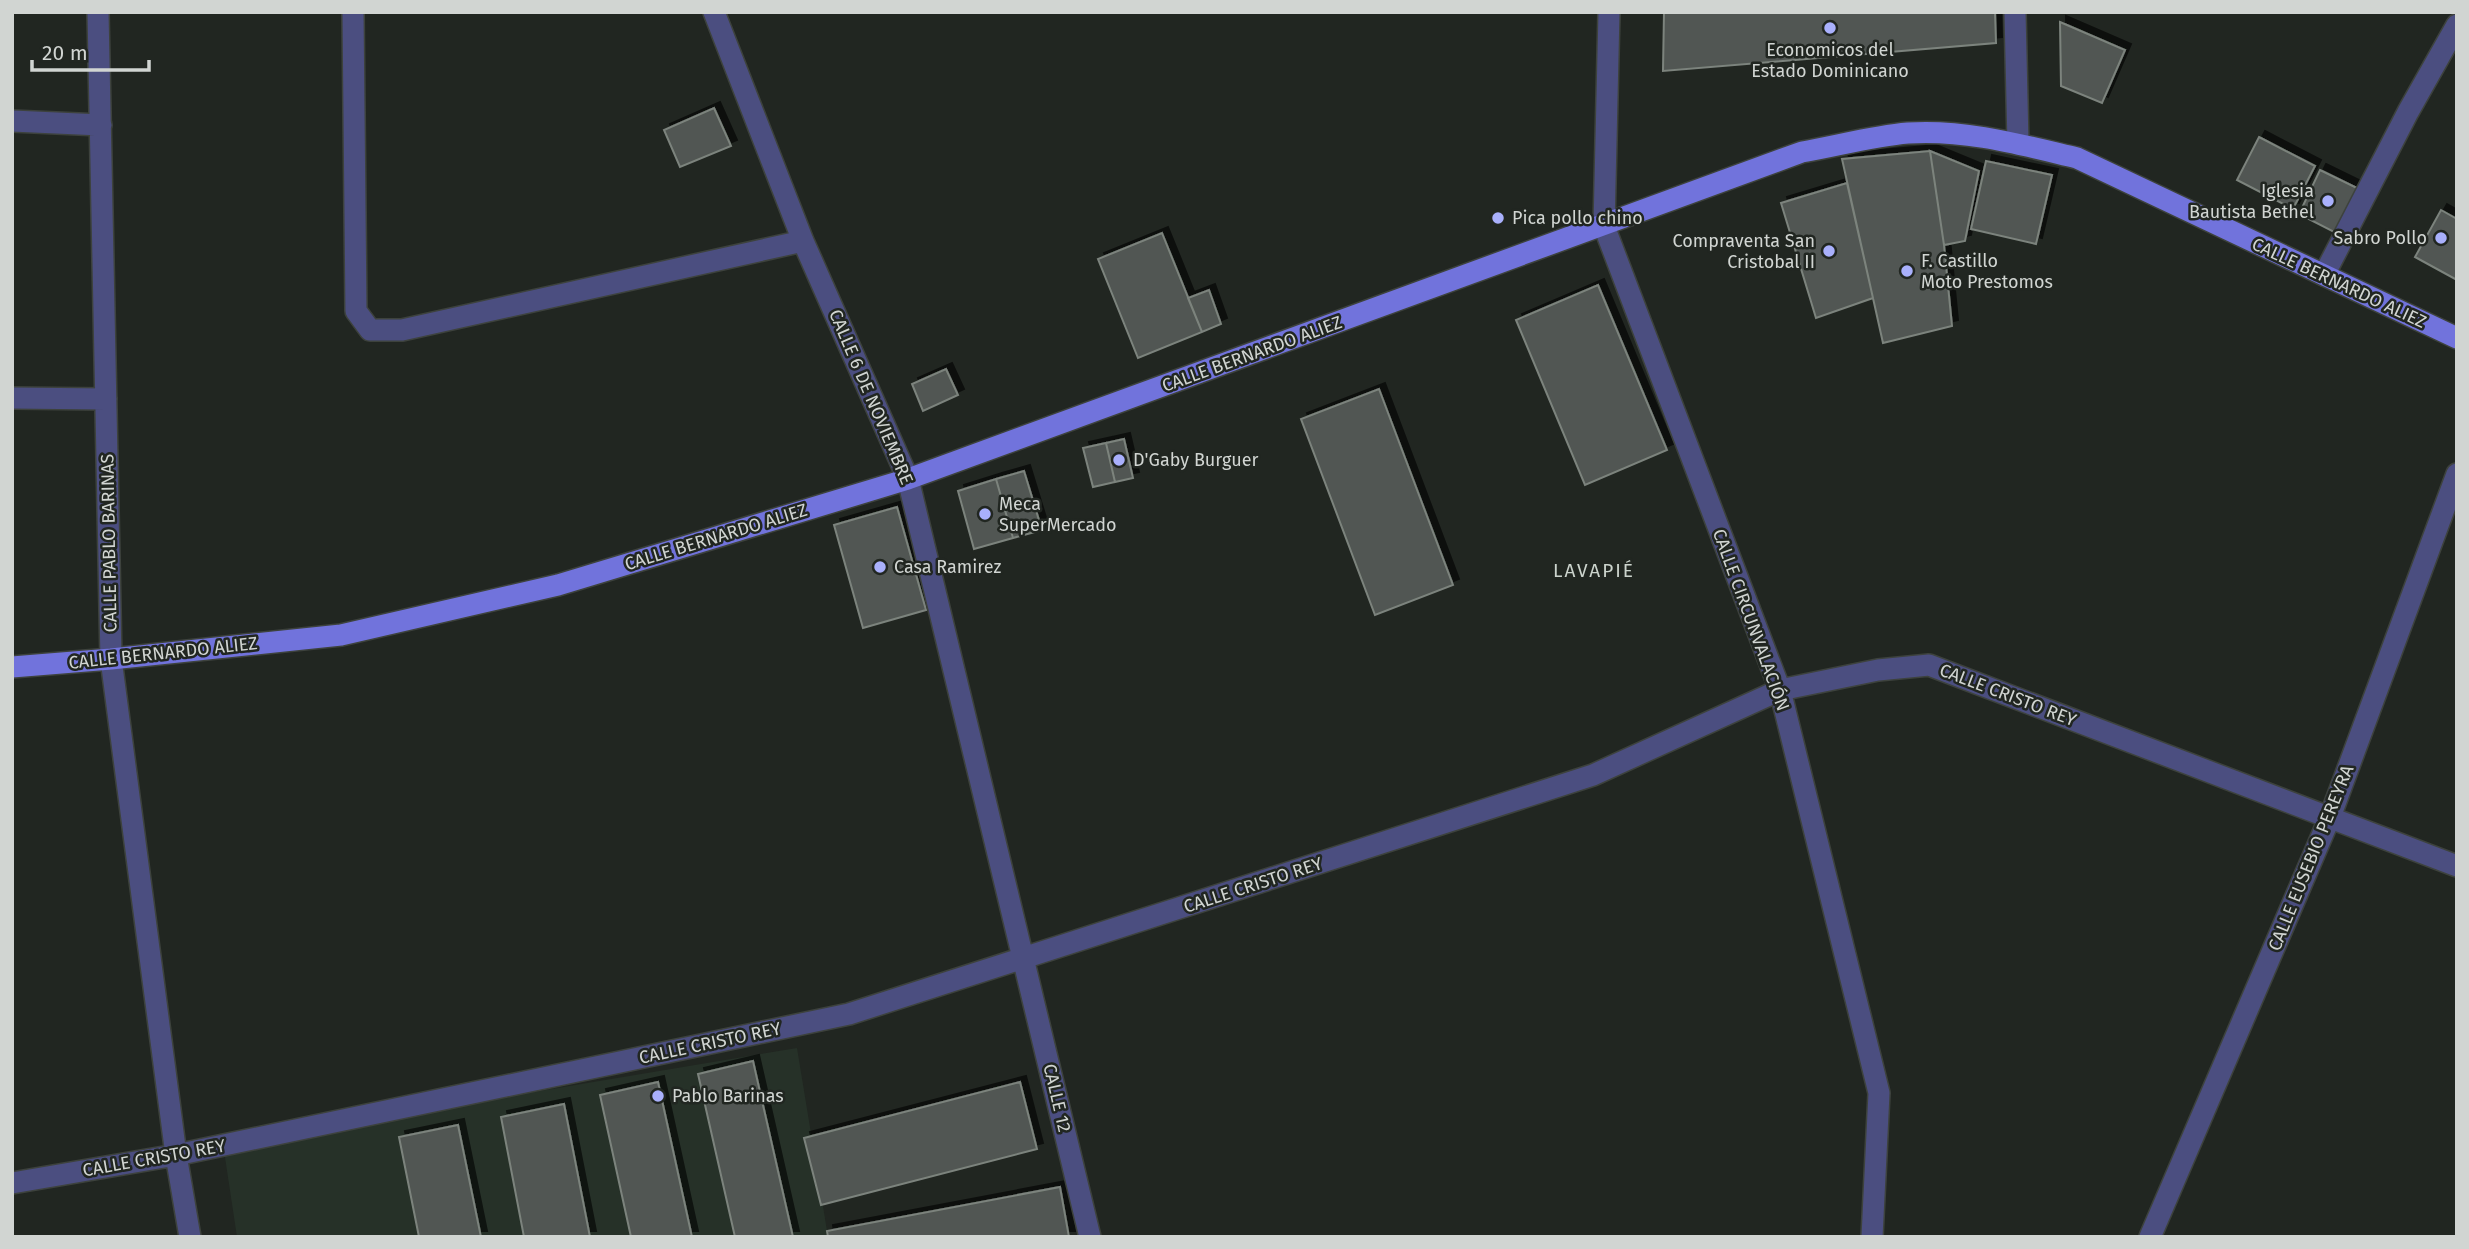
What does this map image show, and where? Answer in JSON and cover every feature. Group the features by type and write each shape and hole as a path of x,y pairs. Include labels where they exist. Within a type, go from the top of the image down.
{"main road":[{"name":"CALLE BERNARDO ALIEZ","path":"12,667 341,635 558,585 908,479 1802,152 1908,133 1966,135 2077,158 2457,338"}],"street":[{"name":"CALLE PABLO BARINAS","path":"99,12 111,659 176,1156 190,1237"},
{"path":"353,12 356,311 370,330 402,330 803,241"},
{"name":"CALLE 6 DE NOVIEMBRE","path":"715,12 803,241 908,479 1025,959"},
{"name":"CALLE CIRCUNVALACIÓN","path":"1609,12 1604,226 1780,690 1879,1093 1872,1237"},
{"path":"2015,12 2018,144"},
{"path":"2324,275 2408,112 2457,25"},
{"path":"12,121 101,125"},
{"path":"12,398 106,399"},
{"name":"CALLE EUSEBIO PEREYRA","path":"2150,1237 2330,817 2457,474"},
{"name":"CALLE CRISTO REY","path":"12,1182 176,1156 849,1014 1592,775 1780,690 1878,670 1929,665 2457,866"},
{"name":"CALLE 12","path":"1025,959 1090,1237"}],"shaded area":[{"name":"Pablo Barinas","path":"797,1048 828,1237 237,1237 223,1144"}],"building":[{"name":"Economicos del Estado Dominicano","path":"1664,12 1995,12 1996,43 1663,71"},
{"path":"2060,22 2125,50 2102,103 2061,86"},
{"path":"714,108 731,146 680,167 664,130"},
{"path":"2259,137 2315,166 2293,209 2237,180"},
{"path":"1930,151 1979,171 1965,241 1944,245"},
{"name":"F. Castillo Moto Prestomos","path":"1930,151 1944,245 1952,326 1883,343 1842,159"},
{"path":"1986,161 2052,175 2036,244 1971,229"},
{"name":"Iglesia Bautista Bethel","path":"2320,170 2357,188 2336,233 2299,214"},
{"name":"Compraventa San Cristobal II","path":"1847,183 1873,298 1816,318 1781,203"},
{"name":"Sabro Pollo","path":"2441,210 2457,219 2457,280 2415,257"},
{"path":"1162,233 1202,332 1138,358 1098,259"},
{"path":"1598,285 1667,450 1585,485 1516,320"},
{"path":"1209,290 1221,324 1202,332 1188,298"},
{"path":"946,369 958,395 923,411 912,384"},
{"path":"1379,389 1453,585 1375,615 1301,419"},
{"name":"D'Gaby Burguer","path":"1124,439 1133,478 1115,482 1106,443"},
{"path":"1106,443 1115,482 1093,487 1083,448"},
{"path":"1024,471 1042,530 1013,538 996,479"},
{"name":"Meca SuperMercado","path":"996,479 1013,538 974,549 958,491"},
{"name":"Casa Ramirez","path":"897,507 926,610 863,628 834,525"},
{"path":"753,1061 793,1237 735,1237 698,1074"},
{"path":"658,1082 692,1237 631,1237 600,1095"},
{"path":"1020,1082 1037,1149 821,1205 804,1138"},
{"path":"564,1104 590,1237 524,1237 501,1117"},
{"path":"458,1125 481,1237 419,1237 399,1137"},
{"path":"1060,1187 1069,1237 828,1237 827,1231"}],"place":[{"name":"Economicos del Estado Dominicano","path":"1830,28"},
{"name":"Iglesia Bautista Bethel","path":"2328,201"},
{"name":"Pica pollo chino","path":"1498,218"},
{"name":"Sabro Pollo","path":"2441,238"},
{"name":"Compraventa San Cristobal II","path":"1829,251"},
{"name":"F. Castillo Moto Prestomos","path":"1907,271"},
{"name":"D'Gaby Burguer","path":"1119,460"},
{"name":"Meca SuperMercado","path":"985,514"},
{"name":"Casa Ramirez","path":"880,567"},
{"name":"Pablo Barinas","path":"658,1096"}],"district":[{"name":"LAVAPIÉ","path":"1594,570"}]}
